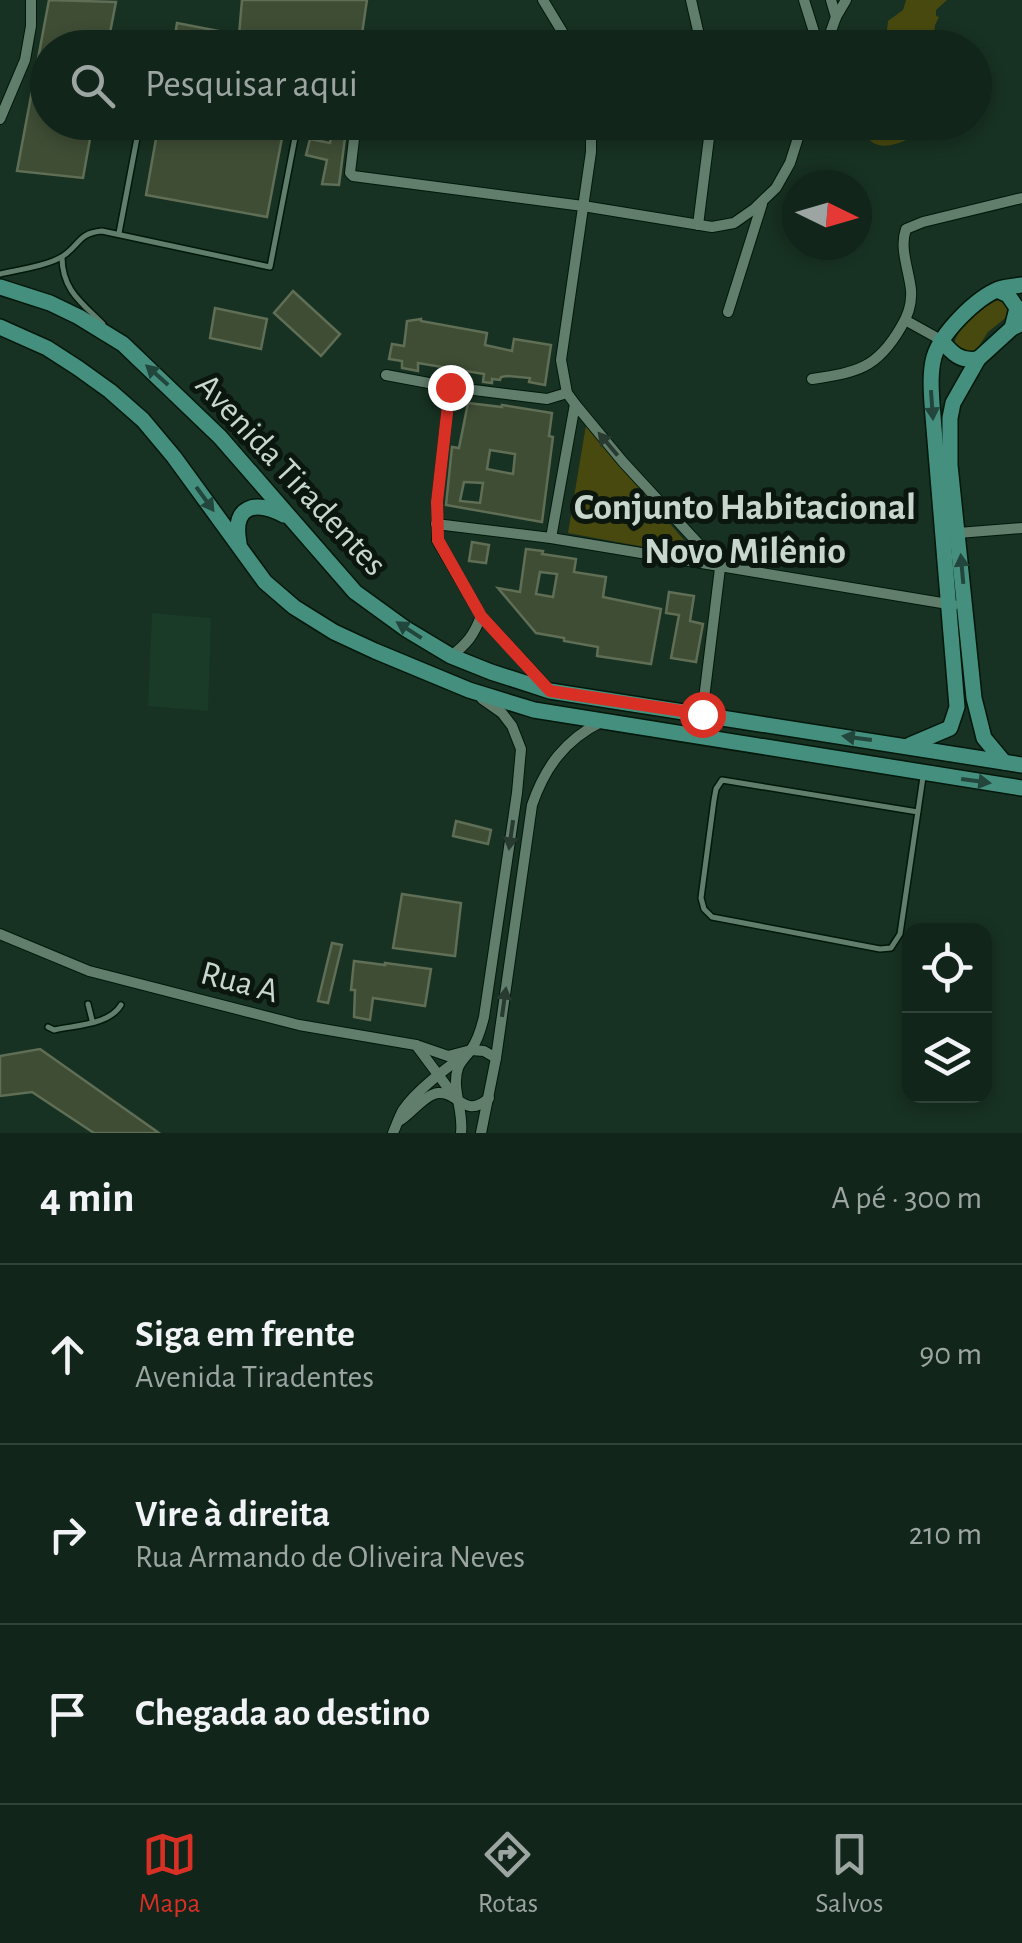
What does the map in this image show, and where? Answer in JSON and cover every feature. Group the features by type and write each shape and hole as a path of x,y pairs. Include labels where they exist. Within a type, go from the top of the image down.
{"main road":[{"path":"984,738 957,606 931,379 941,340 973,306 997,290 1022,285"},
{"name":"Avenida Tiradentes","path":"0,286 50,303 123,344 220,437 356,592 451,656 550,691 1022,764"},
{"path":"950,728 957,708 958,533 950,466 950,418 953,403 978,359 1017,326 1017,308 997,290"},
{"name":"Avenida Tiradentes","path":"0,328 47,348 110,391 143,420 264,582 334,632 469,690 534,710 1022,788"},
{"path":"941,340 954,356 969,361 978,359"},
{"path":"240,547 236,528 245,511 262,506 288,517"},
{"path":"909,746 950,728 972,730 1004,762"}],"street":[{"path":"30,30 31,0"},
{"path":"542,0 562,30"},
{"path":"692,0 698,30"},
{"path":"804,0 815,30"},
{"path":"831,0 836,17"},
{"path":"830,30 846,0"},
{"path":"0,120 25,60 30,32"},
{"path":"354,140 350,172 353,176 712,226 734,223 776,188 797,140"},
{"path":"591,140 561,360 568,393 575,404 720,568 702,714"},
{"path":"698,225 709,140"},
{"path":"812,379 862,368 888,350 905,320 912,295 903,243 906,229 1022,198"},
{"path":"728,312 763,200"},
{"path":"905,320 941,340"},
{"path":"386,375 546,399 568,393"},
{"path":"450,387 436,524 438,540 481,616 550,691"},
{"path":"550,538 575,404"},
{"path":"436,524 550,538 957,606"},
{"path":"958,533 1022,528"},
{"path":"451,656 473,636 481,616"},
{"path":"461,1133 456,1090 458,1065 472,1050 484,1017 521,749 502,713 469,690"},
{"path":"482,1133 532,805 544,775 562,749 602,722"},
{"path":"517,793 535,796"},
{"name":"Rua A","path":"0,934 89,971 299,1025 416,1045 448,1056 472,1050"},
{"path":"416,1045 460,1104"},
{"path":"396,1128 403,1110 472,1050 496,1058"},
{"path":"396,1128 435,1094 446,1094 460,1104 476,1106 489,1098"}],"lane":[{"path":"119,234 137,140"},
{"path":"0,274 62,257 91,232 119,234 270,266 294,140"},
{"path":"62,257 67,286 123,344"},
{"path":"918,812 722,780 714,800 701,898 704,909 712,917 891,948 900,934 918,812 923,774"},
{"path":"88,1004 93,1022"},
{"path":"48,1027 54,1030 93,1022 115,1015 121,1005"}],"shaded area":[{"path":"906,0 947,0 936,10 939,17 935,30 887,30 888,21 903,10"},
{"path":"870,140 906,140 884,146"},
{"path":"1000,300 1007,304 1009,315 988,332 975,352 971,354 954,346 971,317"},
{"path":"586,425 694,552 688,555 568,533"},
{"path":"152,613 211,618 208,711 148,706"}],"building":[{"path":"49,0 116,2 111,30 43,30"},
{"path":"242,0 367,0 363,30 239,30"},
{"path":"177,23 213,30 176,30"},
{"path":"30,102 30,140 90,140 83,178 17,171"},
{"path":"156,140 282,140 267,217 146,195"},
{"path":"310,140 330,143 345,140 339,185 322,184 327,160 306,155"},
{"path":"293,291 340,334 321,356 274,313"},
{"path":"215,308 267,319 261,349 210,338"},
{"path":"421,319 487,333 485,345 512,351 514,339 551,345 545,385 529,382 530,378 507,376 492,379 492,383 483,382 484,374 418,363 418,371 402,368 402,361 389,359 392,344 404,346 407,321"},
{"path":"468,403 552,413 549,436 553,437 542,522 446,505 452,447 459,448","holes":["490,450 515,454 513,474 487,469","464,482 483,483 480,503 460,501"]},
{"path":"472,542 489,545 486,563 469,561"},
{"path":"526,549 576,559 574,572 606,577 603,597 661,609 651,664 597,656 598,647 536,633 498,588 520,592","holes":["540,572 557,574 553,597 536,594"]},
{"path":"669,592 694,596 690,621 703,624 696,662 671,658 679,615 666,613"},
{"path":"456,821 491,830 488,844 453,836"},
{"path":"402,894 461,903 455,956 393,948"},
{"path":"332,943 342,945 328,1003 318,1001"},
{"path":"354,961 431,969 425,1006 373,998 370,1020 354,1017"},
{"path":"40,1049 159,1133 94,1133 32,1092 0,1096 0,1056"}],"district":[{"name":"Conjunto Habitacional Novo Milênio","path":"745,528"}],"route":[{"path":"450,387 437,502 438,540 481,616 550,691 702,714"}]}
